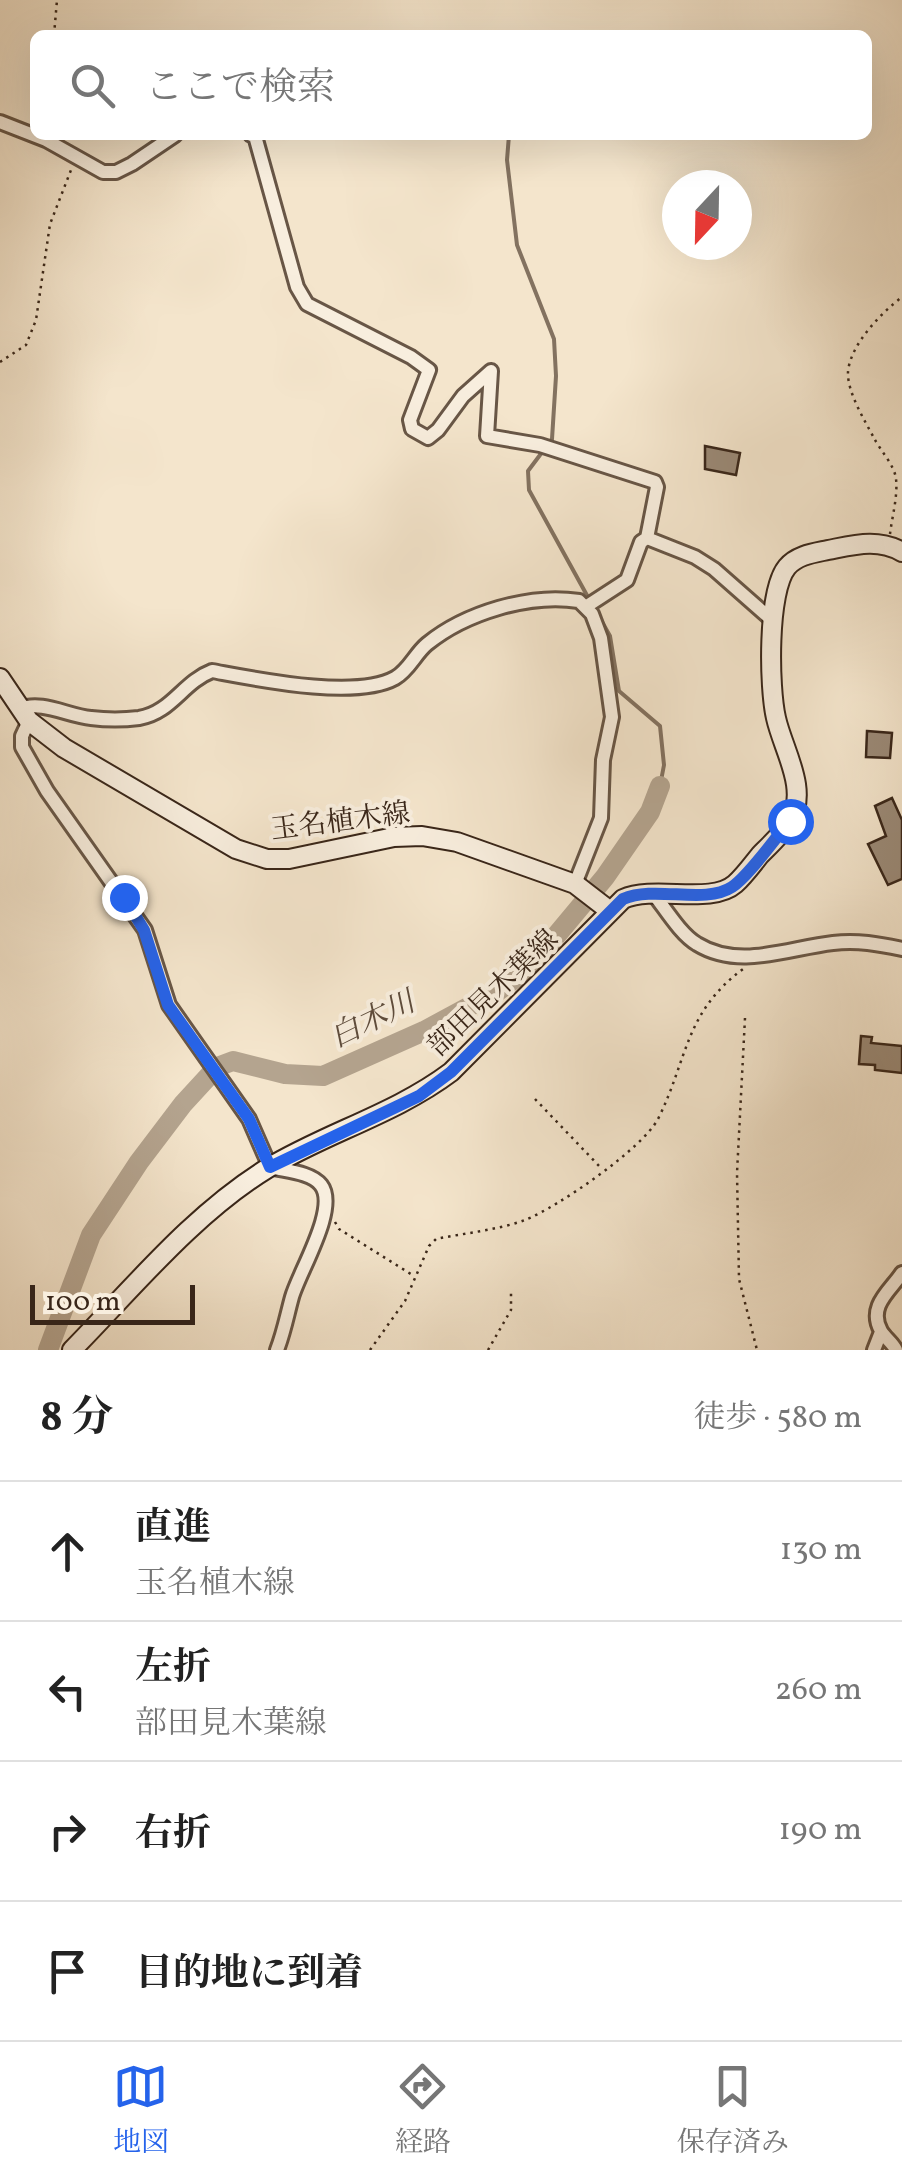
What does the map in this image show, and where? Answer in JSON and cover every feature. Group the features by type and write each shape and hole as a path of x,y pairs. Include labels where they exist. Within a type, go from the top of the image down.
{"main road":[{"path":"590,895 623,899 652,892 706,894 732,888 790,821 797,802 797,786 772,695 772,620 780,578 787,566 802,556 858,544 895,548"},
{"name":"玉名植木線","path":"0,678 15,704 64,748 236,849 266,859 288,859 394,837 422,836 458,842 590,895"},
{"name":"部田見木葉線","path":"72,1350 217,1204 270,1167 419,1096 435,1084 575,951 590,895"}],"street":[{"path":"0,122 30,134"},
{"path":"46,140 104,172 116,172 167,140"},
{"path":"256,140 297,287 307,304 429,370 410,420 412,428 428,438 463,396 491,371 487,436 545,447 655,482 657,487 647,538 641,542 627,580 592,603 542,599 514,602 488,612 432,640 395,678 380,683 314,686 255,681 212,671 188,684 155,714 114,720 15,704 22,747 47,791 144,930 168,1005 249,1119 270,1167 320,1183 326,1203 292,1296 286,1330 276,1350"},
{"path":"647,538 714,569 772,620"},
{"path":"590,895 601,818 603,760 612,717 602,638 592,603"},
{"path":"652,892 694,943 720,954 760,956 836,942 867,942 902,949"},
{"path":"896,1350 881,1332 877,1312 879,1303 902,1272"},
{"path":"874,1350 881,1332"}],"path":[{"path":"55,30 58,0"},
{"path":"0,362 26,345 36,320 50,224 77,160"},
{"path":"895,548 897,477 873,436 850,386 848,371 866,335 888,307 902,297"},
{"path":"370,1350 405,1301 429,1246 436,1240 523,1221 566,1197 643,1138 657,1121 695,1020 720,986 760,956"},
{"path":"744,1018 738,1278 757,1350"},
{"path":"535,1099 603,1170"},
{"path":"326,1203 339,1229 416,1277"},
{"path":"488,1350 511,1310 512,1290"}],"building":[{"path":"705,446 740,453 736,475 705,469"},
{"path":"867,731 892,733 890,758 866,757"},
{"path":"892,798 902,820 902,879 888,885 868,844 886,836 875,806"},
{"path":"861,1036 872,1037 871,1043 902,1046 902,1073 859,1064"}],"waterway":[{"path":"509,140 507,160 517,245 554,339 552,439 528,471 529,490 589,599"},
{"path":"601,620 610,636 619,691 660,726 664,765 660,786"},
{"name":"白木川","path":"48,1350 91,1235 139,1162 217,1067 233,1061 285,1074 323,1076 424,1031 498,991 530,967 605,877 650,812 660,786"}],"route":[{"path":"124,897 144,930 168,1005 249,1119 270,1167 419,1096 451,1072 623,899 652,892 706,894 732,888 790,821"}]}
